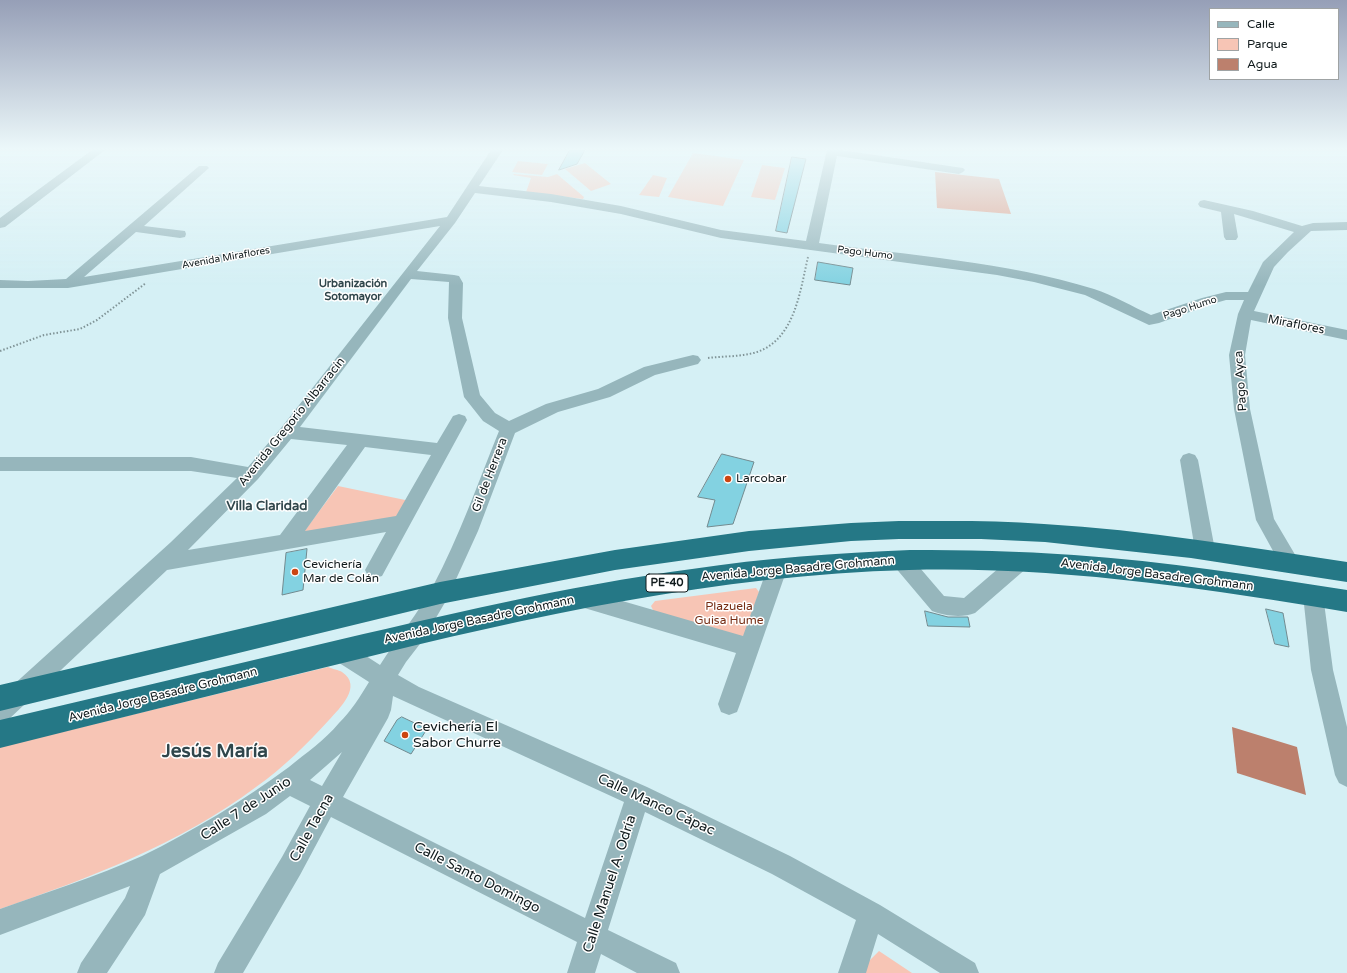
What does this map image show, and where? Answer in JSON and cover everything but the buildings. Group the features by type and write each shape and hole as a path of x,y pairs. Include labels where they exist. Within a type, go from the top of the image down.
{"highway":[{"path":"11,695 440,593 615,560 773,539 894,530 981,530 1045,533 1205,550 1347,572"},
{"path":"894,530 901,560"},
{"name":"Avenida Jorge Basadre Grohmann","path":"0,734 416,633 580,598 702,577 777,569 901,560 1021,561 1131,570 1206,579 1347,601"}],"street":[{"path":"0,224 38,195"},
{"path":"68,284 172,195"},
{"name":"Avenida Gregorio Albarracín","path":"0,712 11,695 160,563 230,497 252,474 287,432 451,220 466,195"},
{"name":"Pago Humo","path":"523,195 578,202 621,210 721,234 997,271 1034,278 1090,292 1149,320 1154,320 1207,301 1226,296 1252,296"},
{"path":"811,246 822,195"},
{"path":"1204,204 1278,221 1304,231"},
{"path":"1227,209 1231,238"},
{"name":"Avenida Miraflores","path":"0,284 21,286 68,284 160,270 315,242 451,220"},
{"name":"Pago Ayca","path":"1290,563 1265,520 1242,409 1237,355 1245,314 1252,296 1268,265 1283,249 1304,231 1313,227 1347,226"},
{"path":"133,228 180,234"},
{"path":"407,275 454,279 456,283 455,318 472,397 489,417 508,429"},
{"name":"Miraflores","path":"1245,314 1347,335"},
{"name":"Gil de Herrera","path":"440,593 469,531 508,429 552,408 604,393 650,371 693,360"},
{"path":"375,570 459,420"},
{"path":"287,432 442,450"},
{"path":"286,542 360,441"},
{"path":"1189,460 1205,550"},
{"path":"0,464 191,464 252,474"},
{"path":"160,563 403,522"},
{"path":"901,560 939,605 968,607 1021,561"},
{"path":"729,704 777,569"},
{"name":"Calle 7 de Junio","path":"0,922 69,898 150,865 251,809 288,782 318,759 347,732 366,708 398,656 416,633 440,593"},
{"path":"1313,595 1322,670 1347,775"},
{"path":"580,598 749,647"},
{"name":"Calle Manco Cápac","path":"340,652 384,680 411,694 638,796 781,865 871,914 965,973"},
{"name":"Calle Tacna","path":"228,973 380,710 384,680"},
{"name":"Calle Santo Domingo","path":"288,782 592,937 666,973"},
{"name":"Calle Manuel A. Odría","path":"582,973 592,937 638,796"},
{"path":"91,973 136,906 150,865"},
{"path":"852,973 871,914"}],"path":[{"path":"693,360 757,352 774,344 788,327 800,291 811,246"},
{"path":"0,350 44,335 80,329 97,320 138,290 160,270"}],"green space":[{"path":"554,195 582,195 584,197 583,199"},
{"path":"643,195 660,195 659,197"},
{"path":"669,195 728,195 723,206 668,197"},
{"path":"752,195 776,195 775,200 751,197"},
{"path":"338,486 410,501 400,519 300,537"},
{"name":"Plazuela Guisa Hume","path":"756,588 759,592 745,635 737,638 655,614 651,606 655,601"},
{"path":"328,667 341,671 348,678 350,690 348,697 312,738 266,780 196,826 133,858 67,885 0,909 0,747"},
{"path":"879,951 912,973 865,973 868,962"}],"shaded area":[{"path":"936,195 1005,195 1011,214 937,208"}],"water":[{"path":"1232,727 1297,747 1306,795 1237,773"}],"place":[{"name":"Larcobar","path":"728,479"},
{"name":"Cevichería Mar de Colán","path":"295,572"},
{"name":"Cevichería El Sabor Churre","path":"405,735"}],"district":[{"name":"Urbanización Sotomayor","path":"353,290"},
{"name":"Villa Claridad","path":"267,507"},
{"name":"Jesús María","path":"215,752"}]}
